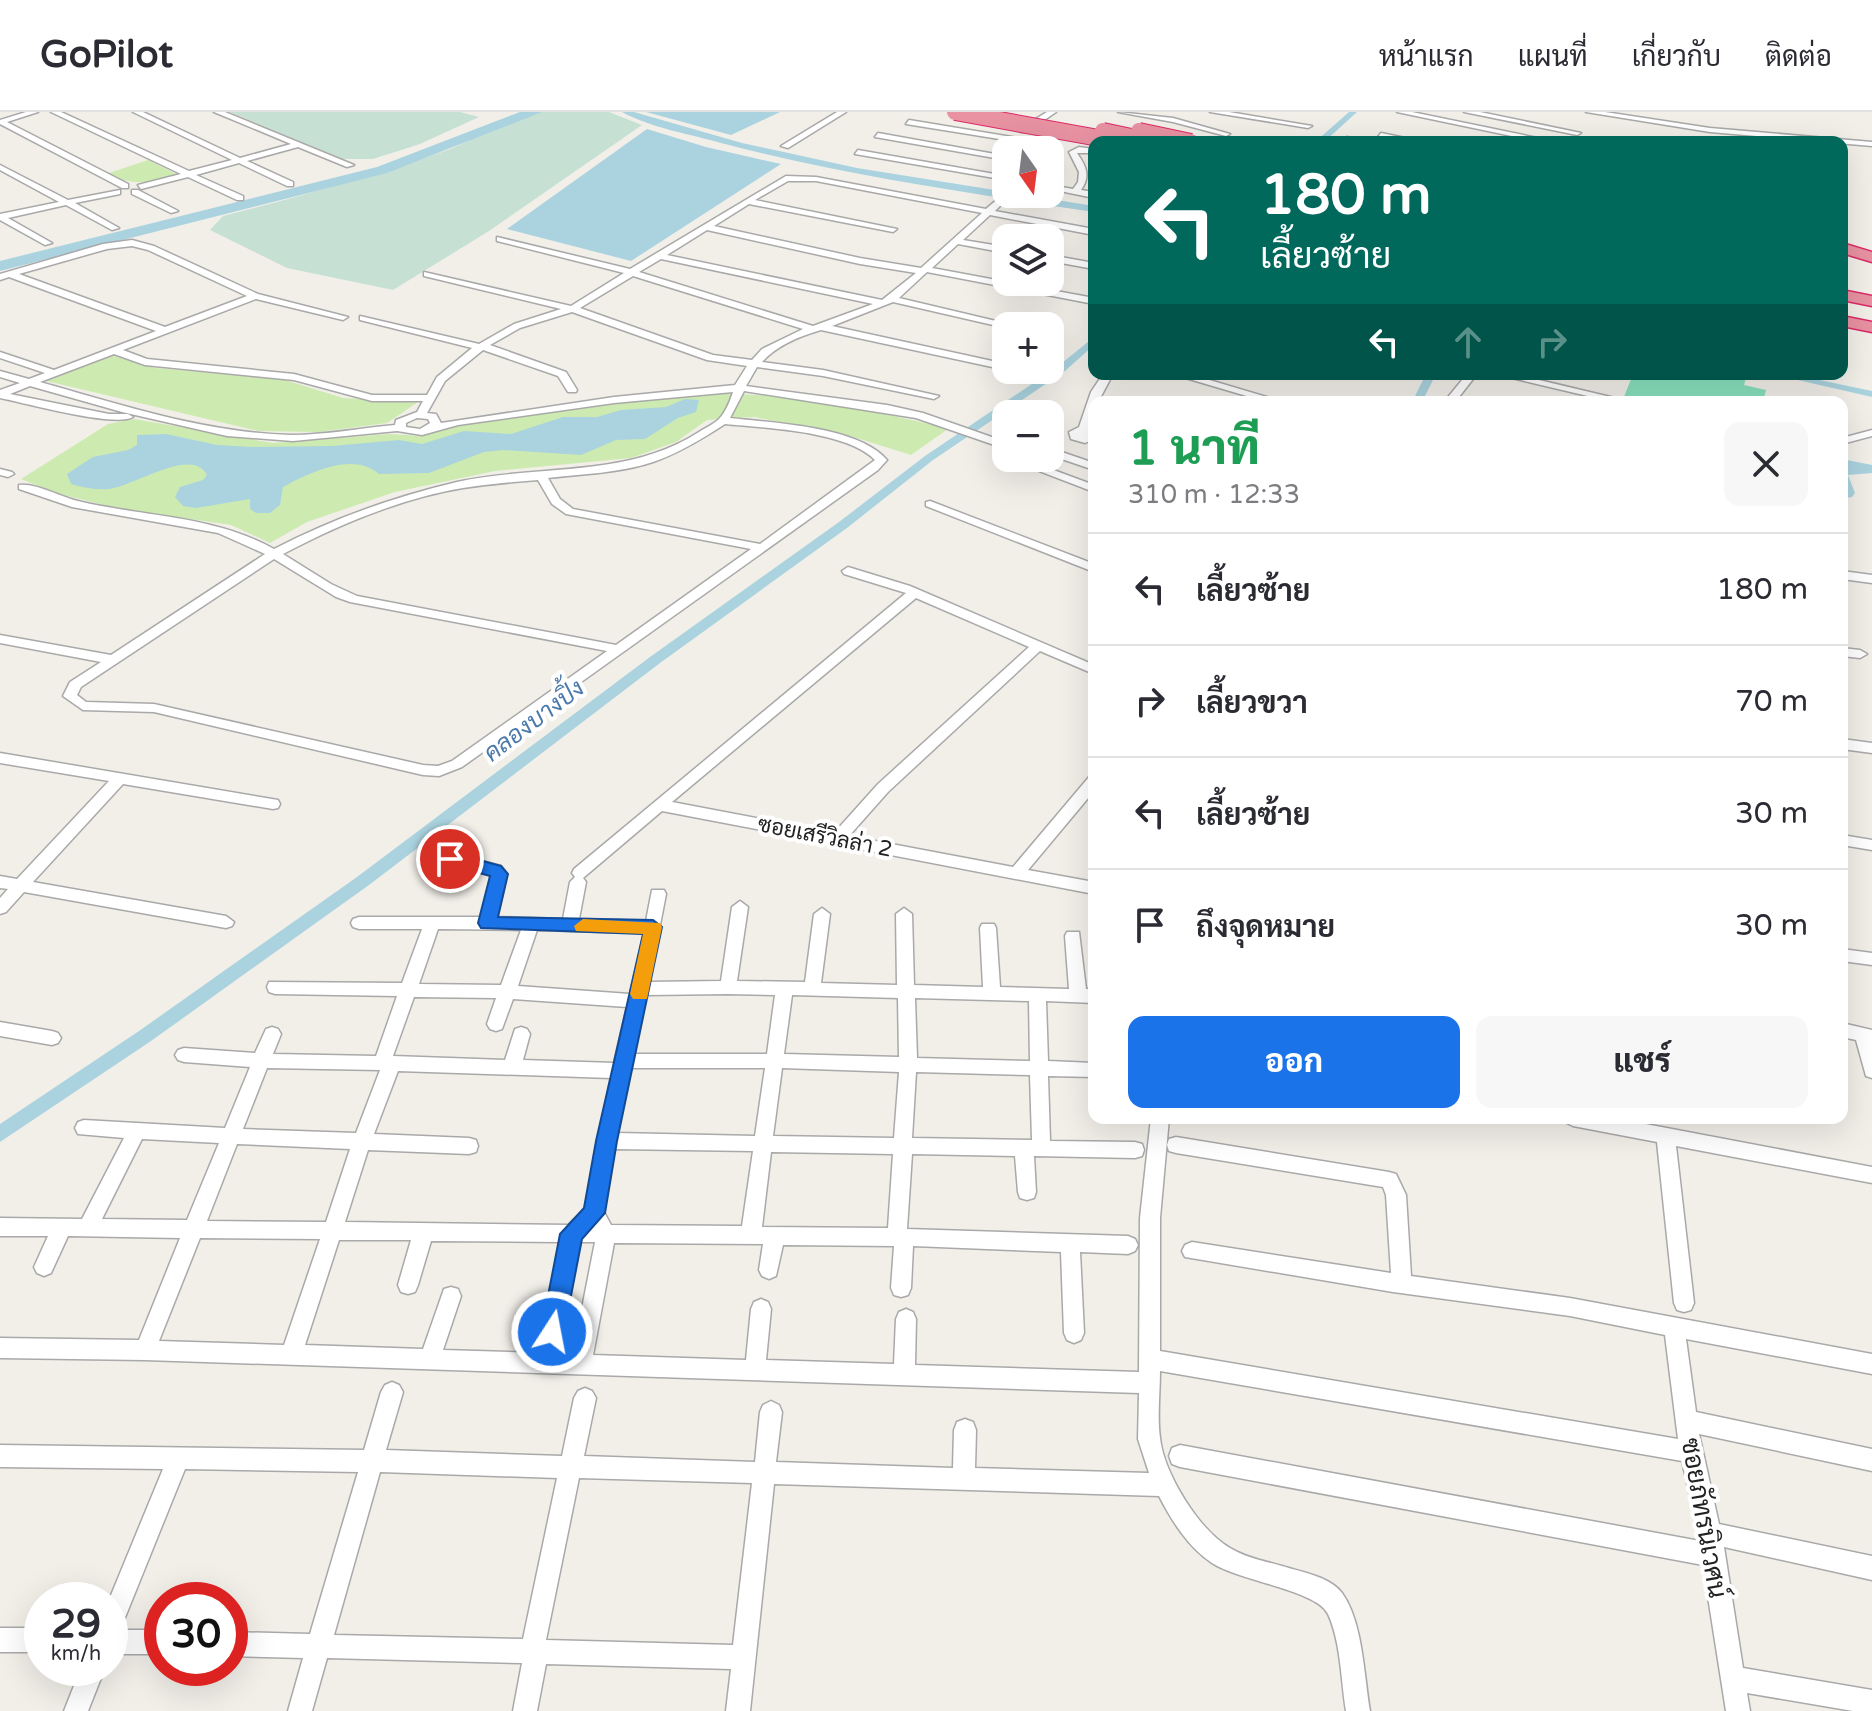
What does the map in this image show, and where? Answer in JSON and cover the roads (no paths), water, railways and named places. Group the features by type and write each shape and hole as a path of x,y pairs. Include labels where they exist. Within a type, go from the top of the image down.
{"highway":[{"path":"955,112 1088,136"},
{"path":"998,112 1124,136"},
{"path":"1039,112 1161,136"},
{"path":"1848,250 1872,257"},
{"path":"1848,260 1872,267"},
{"path":"1848,278 1872,283"},
{"path":"1848,287 1872,292"},
{"path":"1848,296 1872,301"},
{"path":"1848,307 1872,311"},
{"path":"1848,315 1872,320"},
{"path":"1848,322 1872,327"}],"street":[{"path":"0,122 34,112"},
{"path":"55,112 240,198"},
{"path":"137,112 290,184"},
{"path":"218,112 350,165"},
{"path":"785,146 842,112"},
{"path":"1020,136 1024,130 1052,112"},
{"path":"1122,112 1181,121 1202,130 1226,134"},
{"path":"1214,112 1308,126"},
{"path":"1401,112 1523,136"},
{"path":"1468,112 1577,134"},
{"path":"1589,113 1779,136"},
{"path":"0,122 121,189"},
{"path":"909,122 994,136"},
{"path":"878,135 992,155"},
{"path":"1381,135 1385,136"},
{"path":"1848,142 1872,144"},
{"path":"0,217 121,189 138,190 299,144"},
{"path":"1088,150 1073,152 1088,171"},
{"path":"858,152 992,176"},
{"path":"0,167 115,228"},
{"path":"1075,192 1088,174"},
{"path":"0,374 141,414 227,433 335,435 399,428 410,433 428,420 430,398 441,379 481,346 517,326 572,309 779,180 794,177 1088,231"},
{"path":"138,190 174,211"},
{"path":"1064,190 1088,194"},
{"path":"746,201 893,229"},
{"path":"723,421 846,440 872,447 881,460 874,468 457,764 439,771 423,770 154,708 83,706 70,696 75,685 272,555 316,532 397,502 474,482 609,468 649,460 689,443 723,421 752,364 779,342 888,301 993,208"},
{"path":"0,217 48,243"},
{"path":"706,227 860,261 1088,300"},
{"path":"500,239 634,273 818,328 992,364"},
{"path":"956,241 992,247"},
{"path":"5,275 106,246 132,243 151,248 255,296 343,317"},
{"path":"661,256 992,322"},
{"path":"1064,261 1088,265"},
{"path":"427,274 572,309 711,358 845,376 934,396"},
{"path":"5,275 163,330"},
{"path":"0,395 255,296"},
{"path":"363,318 481,346 562,374 572,390"},
{"path":"113,350 145,362 294,377 372,398 430,398"},
{"path":"0,355 54,373"},
{"path":"1199,380 1257,396"},
{"path":"1454,396 1467,380"},
{"path":"1527,380 1600,396"},
{"path":"399,428 404,419 457,422 742,385 953,422 992,442"},
{"path":"0,395 109,417 141,414"},
{"path":"1848,429 1872,423"},
{"path":"1848,439 1872,433"},
{"path":"1072,464 1088,435"},
{"path":"1064,459 1088,473"},
{"path":"1064,463 1088,466"},
{"path":"1056,472 1088,486"},
{"path":"541,475 554,500 570,512 759,547"},
{"path":"23,487 75,506 224,531 354,599 616,649"},
{"path":"930,504 1088,566"},
{"path":"848,571 914,593 1088,667"},
{"path":"1848,576 1872,579"},
{"path":"570,925 579,878 659,805 914,593"},
{"path":"0,639 113,660"},
{"path":"837,840 883,788 1039,645"},
{"path":"1848,653 1860,654"},
{"path":"1848,745 1872,748"},
{"path":"0,758 273,804"},
{"path":"0,908 120,778"},
{"path":"1017,873 1088,788"},
{"name":"ซอยเสรีวิลล่า 2","path":"659,805 1088,887"},
{"path":"1848,841 1872,845"},
{"path":"450,859 495,870 499,874 488,923"},
{"path":"0,882 226,922"},
{"path":"546,1363 571,1234 594,1213 658,894"},
{"path":"728,987 740,907"},
{"path":"812,989 822,914"},
{"path":"901,1288 903,1145 908,1064 904,914"},
{"path":"359,923 653,927"},
{"path":"291,1355 432,923"},
{"path":"496,1024 531,924"},
{"path":"988,928 992,994"},
{"path":"275,987 640,995 728,987 1086,996 1073,936"},
{"path":"1848,956 1872,959"},
{"path":"751,1235 784,989"},
{"path":"1027,1192 1040,1068 1037,995"},
{"path":"0,1029 52,1038"},
{"path":"145,1350 272,1034"},
{"path":"512,1067 521,1034"},
{"path":"1867,1035 1872,1071"},
{"path":"184,1055 262,1061 512,1067 773,1061 1088,1070"},
{"path":"1159,1124 1150,1218 1149,1359 1149,1439 1158,1473 1203,1541 1219,1555 1240,1565 1322,1590 1335,1603 1358,1711"},
{"path":"1602,1124 1872,1175"},
{"path":"84,1128 136,1133 469,1146"},
{"path":"88,1228 136,1133"},
{"path":"1666,1137 1684,1303"},
{"path":"606,1141 1135,1150"},
{"path":"1176,1145 1389,1180 1396,1195 1402,1284"},
{"path":"581,1365 606,1234 594,1213"},
{"path":"0,1227 901,1237 1128,1245"},
{"path":"44,1267 62,1228"},
{"path":"408,1285 423,1233"},
{"path":"769,1270 774,1236"},
{"path":"1070,1243 1074,1333"},
{"path":"1192,1251 1570,1307 1872,1364"},
{"path":"430,1359 451,1296"},
{"path":"755,1370 761,1309"},
{"path":"904,1375 906,1319"},
{"name":"ซอยภัทรนิเวศน์","path":"1674,1325 1691,1452 1711,1544 1738,1711"},
{"path":"0,1348 145,1350 1149,1383"},
{"path":"1149,1359 1691,1452"},
{"path":"300,1711 392,1392"},
{"path":"525,1711 534,1651 585,1398"},
{"path":"738,1711 771,1412"},
{"path":"1687,1421 1872,1460"},
{"path":"964,1479 965,1430"},
{"path":"0,1456 373,1461 1165,1485"},
{"path":"1180,1456 1872,1568"},
{"path":"128,1582 179,1457"},
{"path":"0,1640 24,1640"},
{"path":"248,1644 745,1657"},
{"path":"1732,1678 1872,1702"},
{"path":"76,1711 86,1686"}],"water":[{"path":"646,112 780,112 731,135"},
{"path":"647,129 706,147 781,164 631,261 507,229"},
{"path":"685,399 699,400 696,412 678,418 645,439 616,440 581,455 503,450 484,452 429,473 379,474 357,464 331,467 283,487 280,505 270,513 256,513 250,509 250,499 196,508 183,506 175,497 180,487 203,480 207,475 200,467 176,466 109,489 71,484 67,474 93,457 128,450 137,445 137,435 166,434 217,445 253,447 332,446 399,440 422,444 464,431 511,434 563,417 597,417 621,410 666,407"},
{"path":"1848,460 1872,465 1872,473 1848,475"},
{"path":"1848,475 1855,493 1848,498"}],"waterway":[{"path":"0,266 382,170 535,112"},
{"path":"626,112 683,130 799,159 1088,208"},
{"name":"คลองบางปิ้ง","path":"1326,136 1353,112"},
{"name":"คลองบางปิ้ง","path":"0,1134 145,1036 363,881 655,660 843,525 929,458 1061,369 1088,345"},
{"path":"1420,396 1428,380"},
{"path":"1805,380 1872,394"}]}
